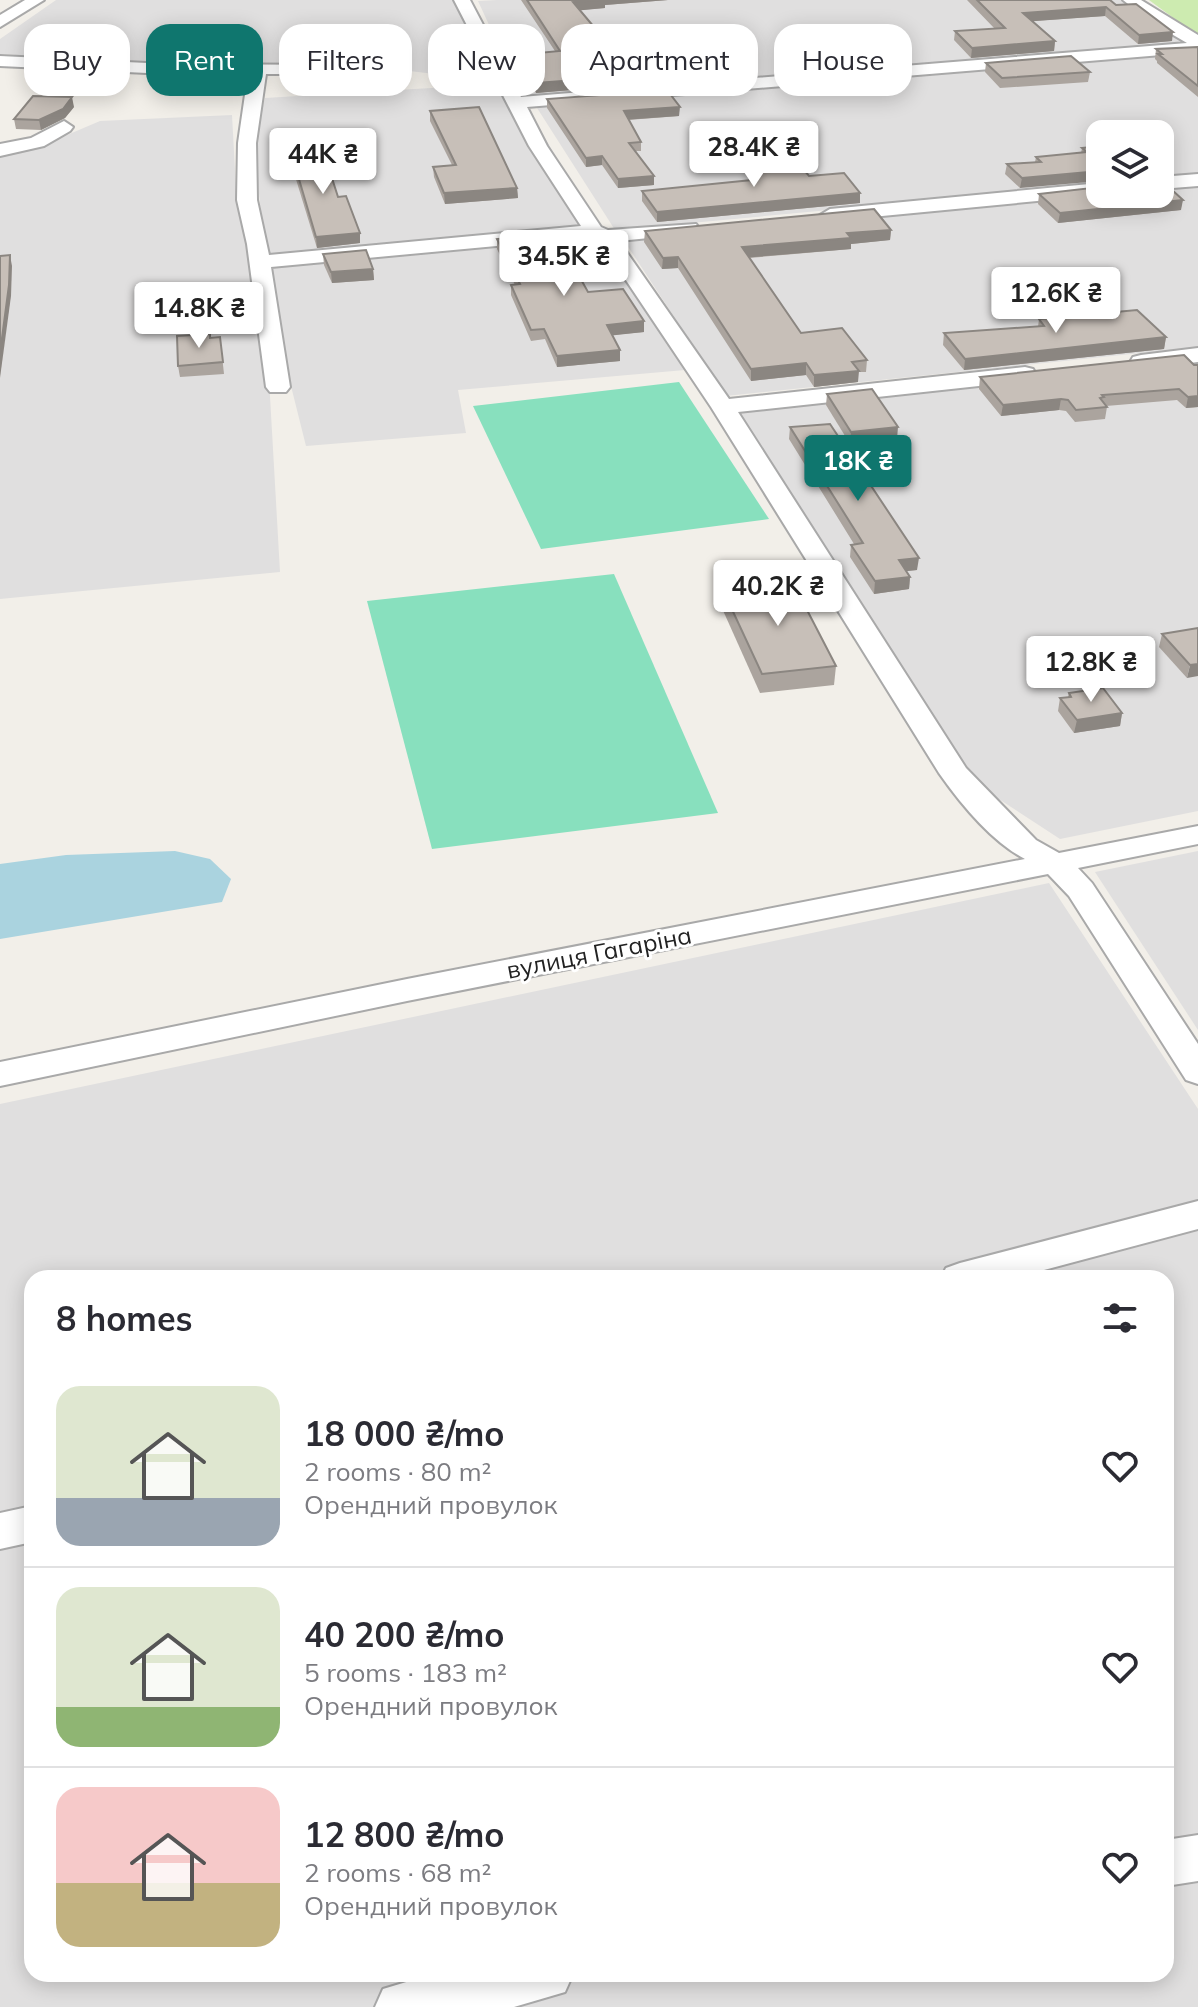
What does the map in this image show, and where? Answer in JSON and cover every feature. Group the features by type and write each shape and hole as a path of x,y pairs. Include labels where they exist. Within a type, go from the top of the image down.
{"street":[{"path":"0,22 36,0"},
{"path":"462,0 538,146 723,407 954,773 989,813 1025,847 1055,863 1081,890 1198,1072"},
{"path":"1131,0 1198,43"},
{"path":"516,103 1198,43"},
{"path":"0,61 146,68"},
{"path":"254,96 247,143 247,200 257,244 278,387"},
{"path":"0,150 37,142 64,127"},
{"path":"1174,182 1198,180"},
{"path":"807,217 1086,190"},
{"path":"258,262 714,226"},
{"path":"1119,364 1198,355"},
{"path":"723,407 1056,371"},
{"name":"вулиця Гагаріна","path":"0,1074 422,987 1198,835"},
{"path":"990,1270 1198,1215"},
{"path":"0,1531 24,1526"},
{"path":"1174,1862 1198,1858"},
{"path":"401,2007 512,1982"}],"shaded area":[{"path":"56,0 457,0 468,24 428,24 428,73 412,71 412,24 279,24 279,66 263,65 263,24 146,24 146,62 130,62 130,24 24,24 24,55 0,54 0,39"},
{"path":"1140,0 1198,44 1198,175 1174,178 1174,120 1086,120 1086,186 615,230 529,96 545,96 545,24 489,24 478,1"},
{"path":"428,88 428,96 521,96 685,370 458,390 466,433 306,446 269,298 254,141 265,98 412,96 412,89"},
{"path":"232,115 237,207 266,326 280,572 0,599 0,153 46,144 100,121"},
{"path":"1198,183 1198,347 726,396 621,236 1086,195 1086,208 1174,208 1174,186"},
{"path":"1198,360 1198,811 1060,839 965,777 735,412"},
{"path":"1198,851 1198,1030 1095,872"},
{"path":"1049,883 1198,1109 1198,2007 0,2007 0,1104"}],"green space":[{"path":"1149,0 1198,0 1198,36"},
{"path":"679,382 769,519 541,549 473,406"},
{"path":"614,574 718,813 432,849 367,601"}],"water":[{"path":"175,851 210,859 231,879 222,902 0,939 0,864 66,855"}],"building":[{"path":"527,0 599,0 573,2 591,24 561,24 561,81 545,82 545,52 560,51"},
{"path":"977,0 1110,0 1116,5 1136,4 1173,32 1139,35 1106,7 1023,13 1055,41 972,48 955,31 1005,28"},
{"path":"1198,47 1198,86 1158,54 1162,54 1156,49"},
{"path":"1071,56 1090,72 1002,78 986,63"},
{"path":"33,96 72,97 63,109 39,120 14,119"},
{"path":"672,96 680,107 624,111 641,142 629,143 654,176 618,179 602,156 586,158 547,99"},
{"path":"479,107 517,188 444,193 433,167 456,165 430,111"},
{"path":"323,150 338,197 346,196 360,233 316,237 291,152"},
{"path":"1086,152 1086,172 1022,178 1007,164 1041,162 1036,157"},
{"path":"790,153 809,176 844,173 860,193 657,212 642,191 752,180"},
{"path":"1086,189 1086,208 1107,208 1060,213 1039,194"},
{"path":"1174,192 1183,200 1174,201"},
{"path":"874,209 891,230 847,233 851,238 742,247 801,333 842,328 867,360 852,362 859,371 814,375 806,363 751,369 678,257 663,258 645,231"},
{"path":"555,233 588,292 623,289 644,321 607,325 620,350 557,356 544,329 531,330 511,285 520,284 497,239"},
{"path":"366,250 373,269 331,272 323,254"},
{"path":"10,255 9,285 0,353 0,256"},
{"path":"1137,310 1166,337 965,359 944,333 1044,326 1039,319"},
{"path":"210,334 210,338 220,337 223,362 178,366 177,336"},
{"path":"1184,355 1198,365 1198,396 1188,397 1179,389 1102,395 1104,397 1100,398 1107,407 1076,410 1068,400 1061,399 1003,405 980,377"},
{"path":"872,389 898,427 851,432 827,394"},
{"path":"830,424 919,558 899,560 910,577 875,581 851,545 863,543 790,427"},
{"path":"792,581 836,666 762,674 722,588"},
{"path":"1198,628 1198,664 1190,665 1162,634"},
{"path":"1103,688 1122,713 1077,720 1060,698 1071,697 1069,693"}]}
